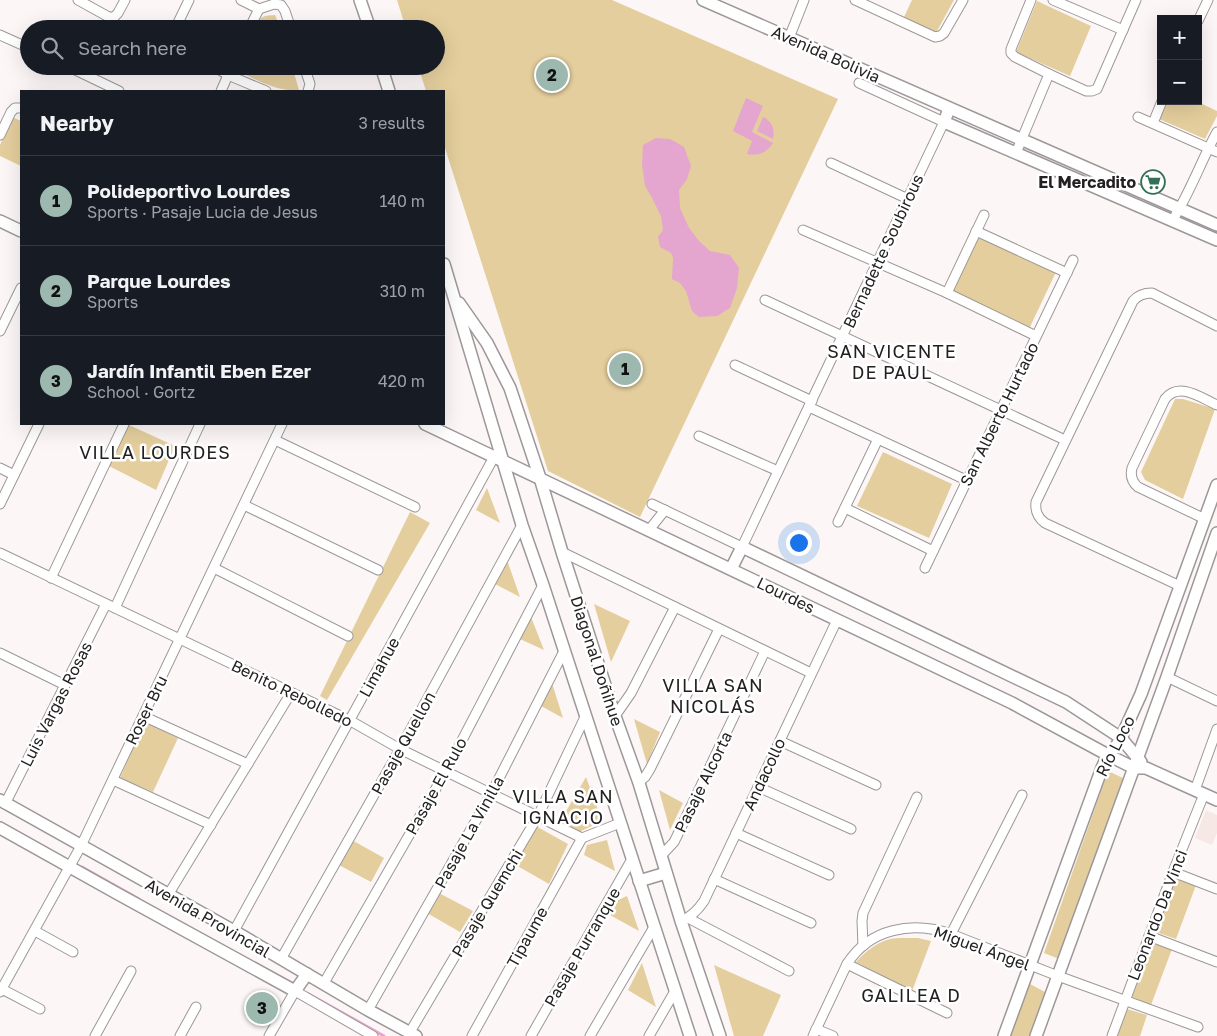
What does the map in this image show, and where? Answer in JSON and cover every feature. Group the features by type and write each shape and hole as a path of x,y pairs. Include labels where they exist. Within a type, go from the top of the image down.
{"street":[{"path":"78,0 114,18 125,0"},
{"path":"179,20 189,0"},
{"path":"241,0 259,9"},
{"path":"360,0 367,20"},
{"name":"Avenida Bolivia","path":"702,0 1217,225"},
{"path":"789,38 804,0"},
{"path":"854,0 935,37 944,33 963,0"},
{"path":"1031,0 1011,53 1049,74 1092,91 1097,89 1136,0"},
{"path":"1053,0 1123,30"},
{"path":"1201,15 1208,0"},
{"path":"1212,0 1217,2"},
{"path":"254,20 259,9 274,4 281,5 288,20"},
{"path":"0,34 20,44"},
{"path":"1016,153 1049,74"},
{"path":"86,75 117,90"},
{"path":"220,90 228,75"},
{"path":"239,75 264,90"},
{"path":"307,75 310,84 308,90"},
{"path":"385,75 389,90"},
{"path":"859,83 944,122 1217,240"},
{"path":"1153,123 1160,105"},
{"path":"0,135 11,112 15,108 20,108"},
{"path":"944,122 949,109"},
{"path":"1138,116 1217,152"},
{"name":"Bernadette Soubirous","path":"731,569 944,122"},
{"path":"1172,221 1217,132"},
{"path":"831,163 908,199"},
{"path":"947,293 984,215"},
{"path":"0,221 20,231"},
{"path":"803,230 947,293 1036,336"},
{"path":"976,231 1067,273"},
{"name":"San Alberto Hurtado","path":"925,568 1073,260"},
{"name":"Diagonal Doñihue","path":"445,267 498,459 543,585 690,1036"},
{"path":"0,331 2,320 20,290"},
{"path":"1180,586 1045,523 1038,517 1035,507 1133,301 1138,296 1147,293 1152,294 1217,326"},
{"name":"Diagonal Doñihue","path":"454,296 487,343 510,388 615,716 640,783 666,873 685,920 720,1036"},
{"path":"765,300 1066,440"},
{"path":"735,365 878,439 966,480"},
{"path":"1204,519 1138,488 1133,481 1131,472 1165,399 1170,393 1183,390 1217,405"},
{"path":"0,504 39,425"},
{"path":"51,578 124,425"},
{"path":"115,608 200,425"},
{"name":"Roser Bru","path":"1,990 81,846 282,425"},
{"name":"Lourdes","path":"427,425 1012,703 1108,755 1139,764 1217,800"},
{"path":"699,436 778,471"},
{"path":"838,522 878,439"},
{"path":"275,440 415,507"},
{"name":"Limahue","path":"234,931 350,720 498,459"},
{"path":"0,468 14,475"},
{"name":"Río Loco","path":"1004,1036 1102,768 1108,755 1121,738 1141,694 1217,485"},
{"name":"Lourdes","path":"652,504 1066,702 1121,738 1139,764"},
{"path":"244,505 378,570"},
{"path":"845,508 933,550"},
{"path":"649,530 665,510"},
{"name":"Pasaje Quellon","path":"281,959 400,749 522,525"},
{"name":"Río Loco","path":"1036,1036 1139,764 1167,677 1216,539"},
{"path":"562,552 811,673"},
{"name":"Benito Rebolledo","path":"0,553 350,720 400,749 582,838"},
{"path":"214,568 348,636"},
{"name":"Pasaje El Rulo","path":"324,984 446,771 543,585"},
{"name":"Luis Vargas Rosas","path":"3,802 106,604"},
{"path":"615,716 631,692 675,607"},
{"name":"Andacollo","path":"685,920 700,907 837,620"},
{"path":"640,783 650,769 719,629"},
{"name":"Pasaje La Vinilla","path":"368,1010 491,794 564,651"},
{"name":"Pasaje Alcorta","path":"661,856 674,842 765,651"},
{"path":"0,654 65,685"},
{"path":"1167,677 1217,701"},
{"path":"168,895 291,693"},
{"path":"143,716 248,764"},
{"name":"Pasaje Quemchi","path":"413,1034 538,816 586,716"},
{"name":"Leonardo Da Vinci","path":"1112,1036 1173,872 1200,792 1217,729"},
{"path":"780,740 876,785"},
{"path":"113,780 211,825"},
{"path":"758,787 851,829"},
{"path":"951,934 1022,795"},
{"path":"863,946 863,913 917,798"},
{"name":"Avenida Provincial","path":"3,802 413,1034"},
{"path":"582,838 620,823"},
{"name":"Avenida Provincial","path":"0,828 373,1036"},
{"path":"736,834 829,875"},
{"name":"Tipaume","path":"472,1036 582,838"},
{"name":"Pasaje Purranque","path":"531,1036 632,859"},
{"path":"1173,872 1217,888"},
{"path":"639,882 666,873"},
{"path":"714,878 811,923"},
{"path":"685,920 789,970"},
{"path":"590,1036 654,927"},
{"name":"Miguel Ángel","path":"815,1032 853,955 878,937 889,932 910,928 923,928 951,934 1058,976 1198,1027"},
{"path":"34,931 73,952"},
{"path":"1149,936 1217,962"},
{"path":"847,964 947,1013"},
{"path":"94,1036 131,971"},
{"path":"269,1036 294,991 307,974"},
{"path":"1,990 40,1008"},
{"path":"649,1036 675,991"},
{"path":"180,1036 196,1007"},
{"path":"815,1032 832,1036"}],"shaded area":[{"path":"397,0 612,0 838,99 640,517 548,471 445,148 445,90 426,90 421,75 445,75 445,20 403,20"},
{"path":"912,0 954,0 936,33 904,17"},
{"path":"1037,1 1091,26 1070,76 1016,52"},
{"path":"275,15 277,20 260,20 267,16"},
{"path":"247,75 295,75 299,90 282,89"},
{"path":"746,98 763,106 752,132 773,143 765,151 755,155 747,154 752,141 733,131"},
{"path":"1202,104 1217,111 1217,116 1205,139 1159,119 1166,105"},
{"path":"12,117 20,121 20,166 0,156 0,145"},
{"path":"763,117 772,126 774,132 773,139 757,131"},
{"path":"656,138 670,139 684,147 691,166 687,179 679,190 680,208 689,228 710,251 730,255 739,268 737,288 730,308 717,316 699,317 692,311 686,291 680,283 672,279 673,258 671,253 660,247 658,237 663,230 661,216 645,186 642,164 643,145"},
{"path":"979,237 1056,272 1029,329 952,292"},
{"path":"1175,399 1183,399 1215,409 1183,499 1145,480 1141,472"},
{"path":"129,425 175,446 156,490 109,466"},
{"path":"883,452 952,484 929,538 857,506"},
{"path":"487,488 500,523 476,510"},
{"path":"410,512 430,523 327,700 320,696"},
{"path":"506,557 520,597 493,583"},
{"path":"594,604 630,621 611,662"},
{"path":"531,617 544,650 520,639"},
{"path":"552,683 563,718 541,706"},
{"path":"634,719 660,732 647,764"},
{"path":"145,722 178,738 153,792 120,778"},
{"path":"1108,771 1123,778 1059,959 1044,953"},
{"path":"586,777 602,821 579,832 561,820"},
{"path":"659,790 683,803 670,830"},
{"path":"1206,810 1217,815 1217,833 1212,845 1195,838"},
{"path":"534,825 568,844 549,884 514,864"},
{"path":"350,839 384,858 371,882 337,864"},
{"path":"607,840 615,871 584,855 587,845"},
{"path":"1176,878 1196,885 1176,939 1156,932"},
{"path":"439,893 473,911 460,932 427,913"},
{"path":"627,896 639,931 608,914 614,902"},
{"path":"903,938 918,938 931,941 912,991 856,962 880,942"},
{"path":"1152,943 1172,949 1151,1005 1132,997"},
{"path":"642,963 656,1007 628,990"},
{"path":"714,965 781,995 763,1036 734,1036"},
{"path":"1030,984 1045,992 1029,1036 1011,1036"},
{"path":"1127,1009 1147,1015 1140,1036 1117,1036"}],"waterway":[{"path":"82,867 139,899"},
{"path":"307,993 384,1036"}],"place":[{"name":"Parque Lourdes","path":"552,75"},
{"name":"El Mercadito","path":"1153,182"},
{"name":"Polideportivo Lourdes","path":"625,369"},
{"name":"Jardín Infantil Eben Ezer","path":"262,1008"}],"district":[{"name":"SAN VICENTE DE PAUL","path":"892,362"},
{"name":"VILLA LOURDES","path":"155,453"},
{"name":"VILLA SAN NICOLÁS","path":"713,696"},
{"name":"VILLA SAN IGNACIO","path":"563,808"},
{"name":"GALILEA D","path":"911,996"}]}
